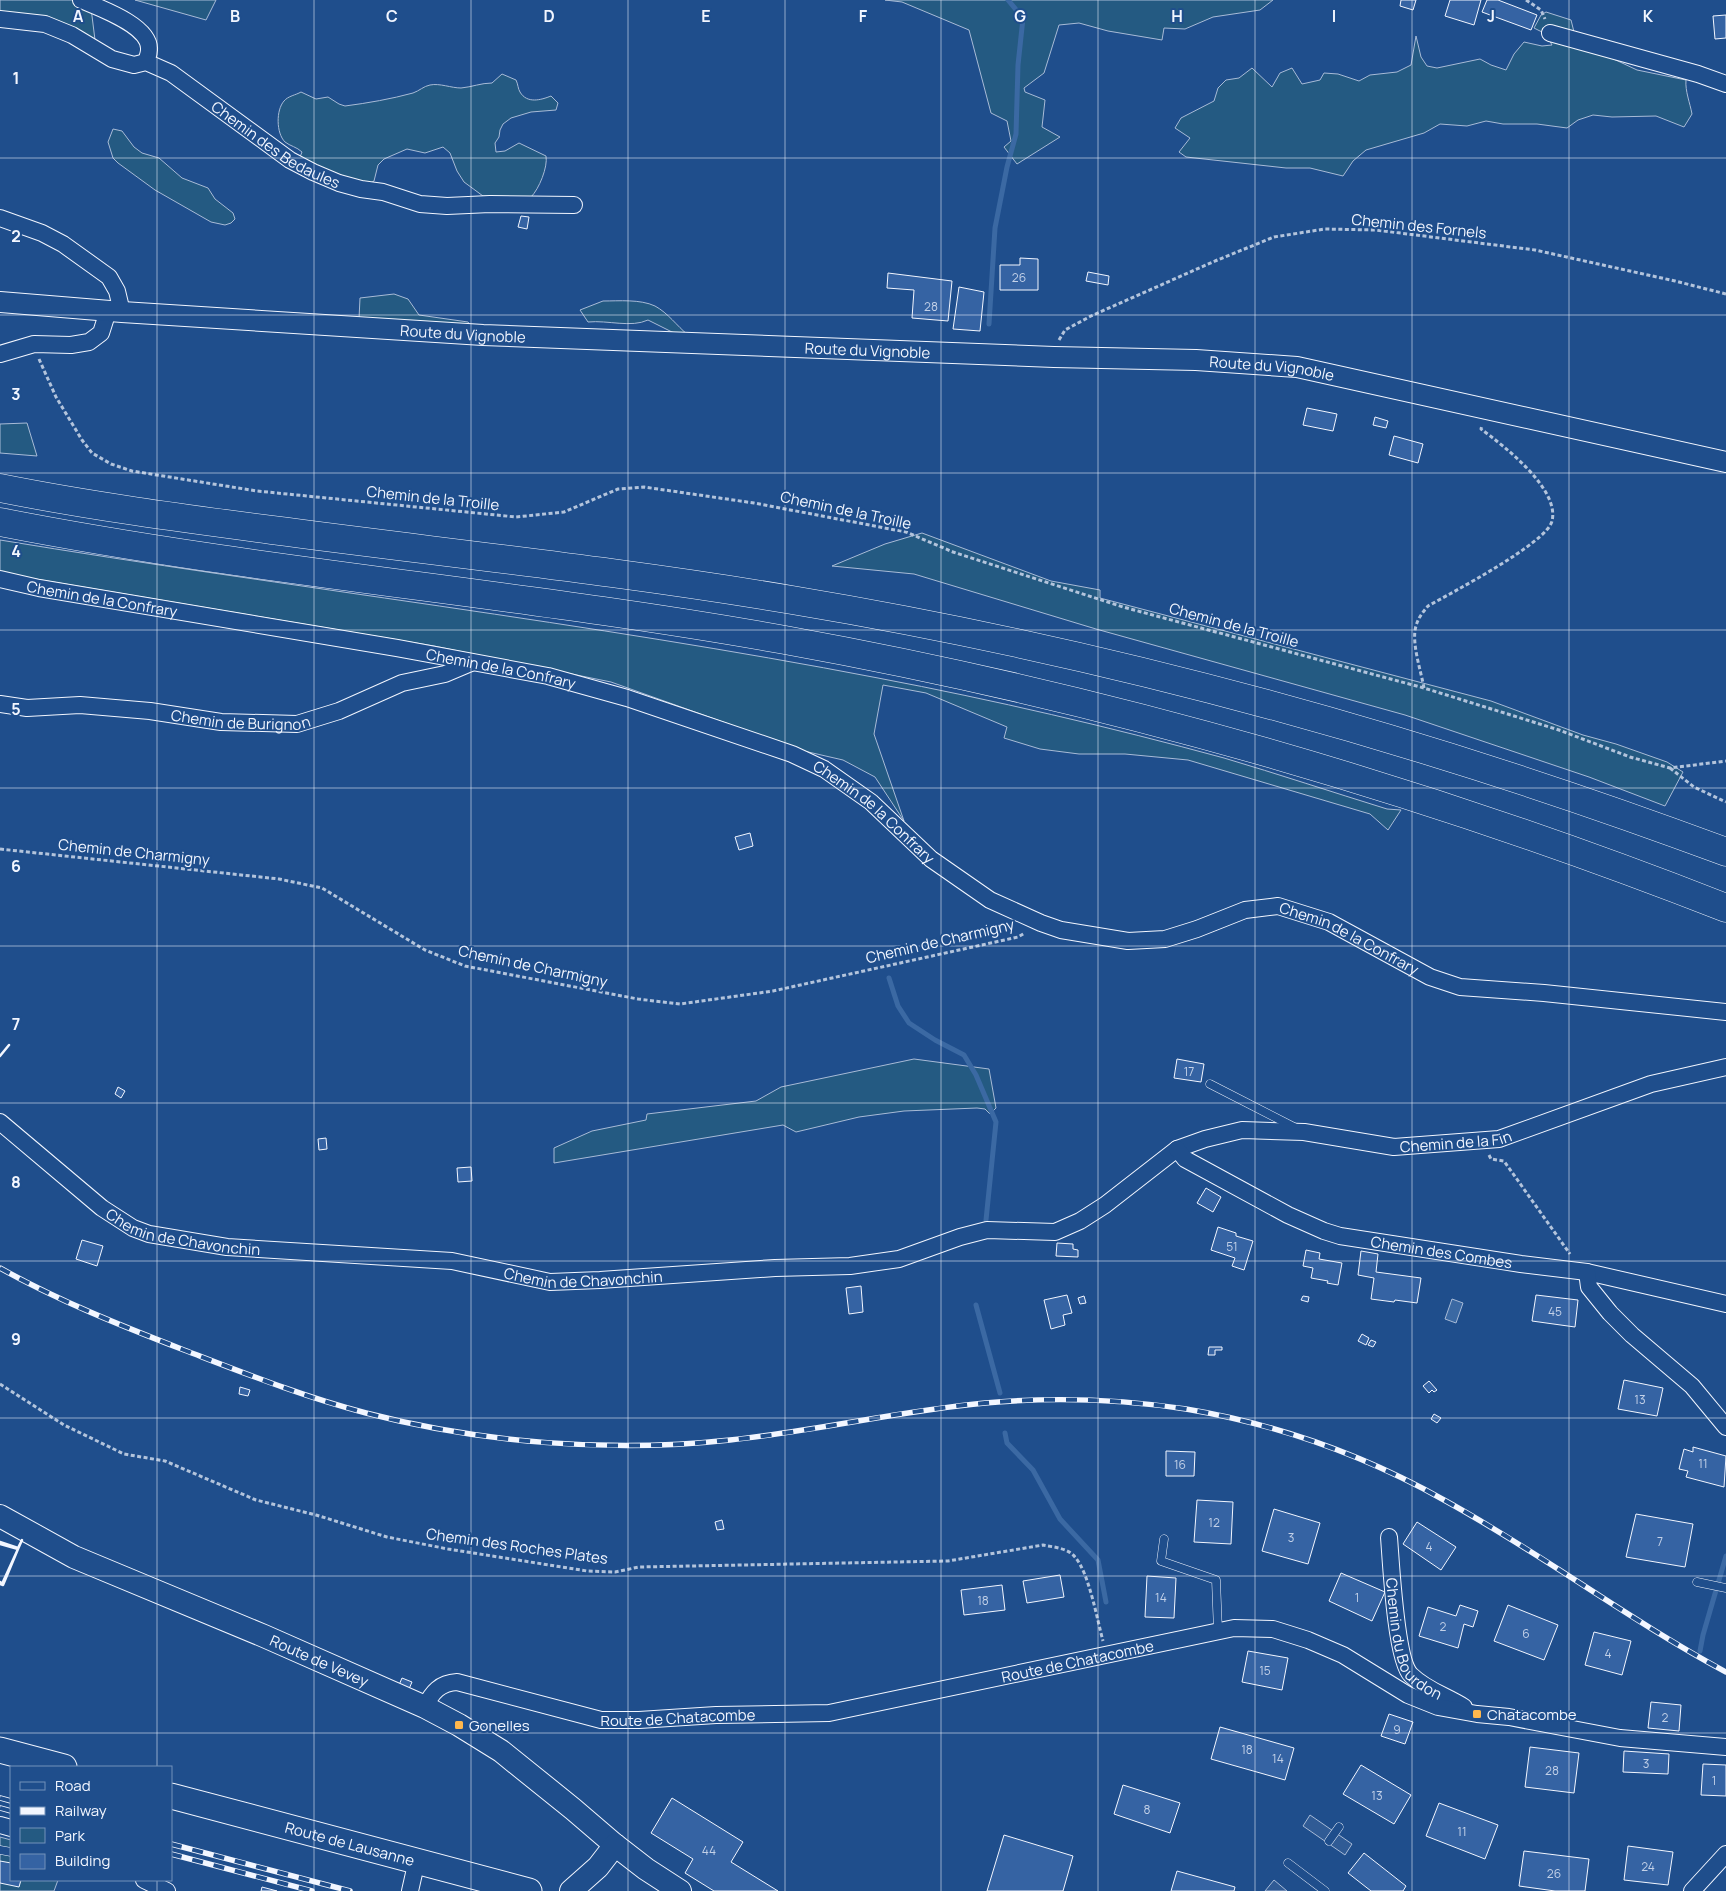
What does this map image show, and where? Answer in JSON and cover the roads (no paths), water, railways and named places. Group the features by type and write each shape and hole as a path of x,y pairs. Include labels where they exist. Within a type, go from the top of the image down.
{"highway":[{"path":"0,488 158,515 672,582 790,600 977,634 1140,671 1322,718 1591,802 1726,852"},
{"path":"0,522 142,548 548,603 780,639 944,671 1126,714 1320,768 1477,817 1576,851 1726,908"}],"main road":[{"name":"Route de Vevey","path":"0,1516 74,1557 425,1707 459,1725 500,1751 615,1845 646,1869 680,1891"},
{"path":"0,1750 60,1766"},
{"name":"Route de Lausanne","path":"172,1796 528,1891"},
{"path":"571,1891 598,1867 615,1845"},
{"path":"646,1869 654,1891"}],"street":[{"path":"81,0 141,30 147,40 149,50 146,62"},
{"name":"Chemin des Bedaules","path":"0,19 45,24 72,35 112,59 134,65 146,62 171,73 290,160 339,183 383,192 420,204 447,206 508,204 574,205"},
{"path":"1550,33 1698,74 1726,84"},
{"path":"0,218 42,233 63,244 108,277 117,291 115,312 101,333 89,342 71,345 34,344 0,354"},
{"name":"Route du Vignoble","path":"0,302 115,312 484,336 1054,357 1196,360 1297,367 1726,462"},
{"name":"Chemin de la Confrary","path":"0,579 39,588 323,634 548,676 618,696 792,754 824,769 871,802 931,859 990,900 1061,930 1128,941 1165,939 1197,929 1245,910 1278,906 1328,922 1430,977 1460,987 1544,993 1726,1012"},
{"name":"Chemin de Burignon","path":"0,704 27,708 80,705 150,711 221,722 297,724 339,711 402,682 446,674 471,663"},
{"name":"Chemin de la Fin","path":"1177,1149 1205,1139 1242,1130 1304,1132 1394,1147 1499,1139 1650,1084 1726,1067"},
{"name":"Chemin de Chavonchin","path":"0,1122 102,1208 126,1224 149,1234 227,1247 452,1261 550,1282 775,1268 850,1266 899,1259 960,1237 987,1230 1054,1232 1080,1221 1105,1205 1177,1149"},
{"name":"Chemin des Combes","path":"1177,1149 1185,1159 1288,1215 1340,1236 1521,1264 1587,1272 1726,1304"},
{"path":"1587,1272 1589,1287 1610,1313 1632,1335 1692,1386 1726,1428"},
{"name":"Chemin du Bourdon","path":"1389,1537 1398,1636 1403,1661 1410,1674 1428,1688 1477,1714"},
{"name":"Route de Chatacombe","path":"425,1707 441,1685 456,1682 600,1720 830,1713 1218,1631 1234,1628 1273,1629 1308,1640 1343,1655 1408,1695 1438,1707 1509,1717 1620,1738 1726,1746"},
{"path":"1692,1891 1726,1854"},
{"path":"410,1891 417,1860"},
{"path":"146,1881 167,1891"}],"lane":[{"path":"1210,1084 1304,1132"},
{"path":"1164,1539 1161,1561 1216,1580 1218,1631"},
{"path":"1697,1582 1726,1588"},
{"path":"1329,1841 1339,1827"},
{"path":"1288,1863 1325,1891"}],"waterway":[{"path":"989,324 995,228 1007,167 1016,134 1018,65 1023,18 1008,0"},
{"path":"889,978 898,1006 909,1023 935,1040 964,1055 976,1075 996,1122 986,1220"},
{"path":"976,1305 1000,1393"},
{"path":"1005,1433 1007,1443 1033,1470 1060,1519 1098,1560 1106,1602"},
{"path":"1700,1651 1726,1556"}],"railway":[{"path":"0,1268 68,1302 114,1322 297,1392 343,1407 410,1423 455,1432 501,1438 547,1443 594,1445 685,1444 794,1432 921,1411 985,1403 1035,1400 1086,1400 1136,1403 1220,1415 1319,1443 1351,1455 1414,1484 1480,1520 1655,1631 1726,1672"},
{"path":"0,1798 10,1801"},
{"path":"0,1808 10,1811"},
{"path":"172,1844 350,1891"},
{"path":"172,1854 312,1891"}],"place":[{"name":"Chatacombe","path":"1477,1714"},
{"name":"Gonelles","path":"459,1725"}]}
